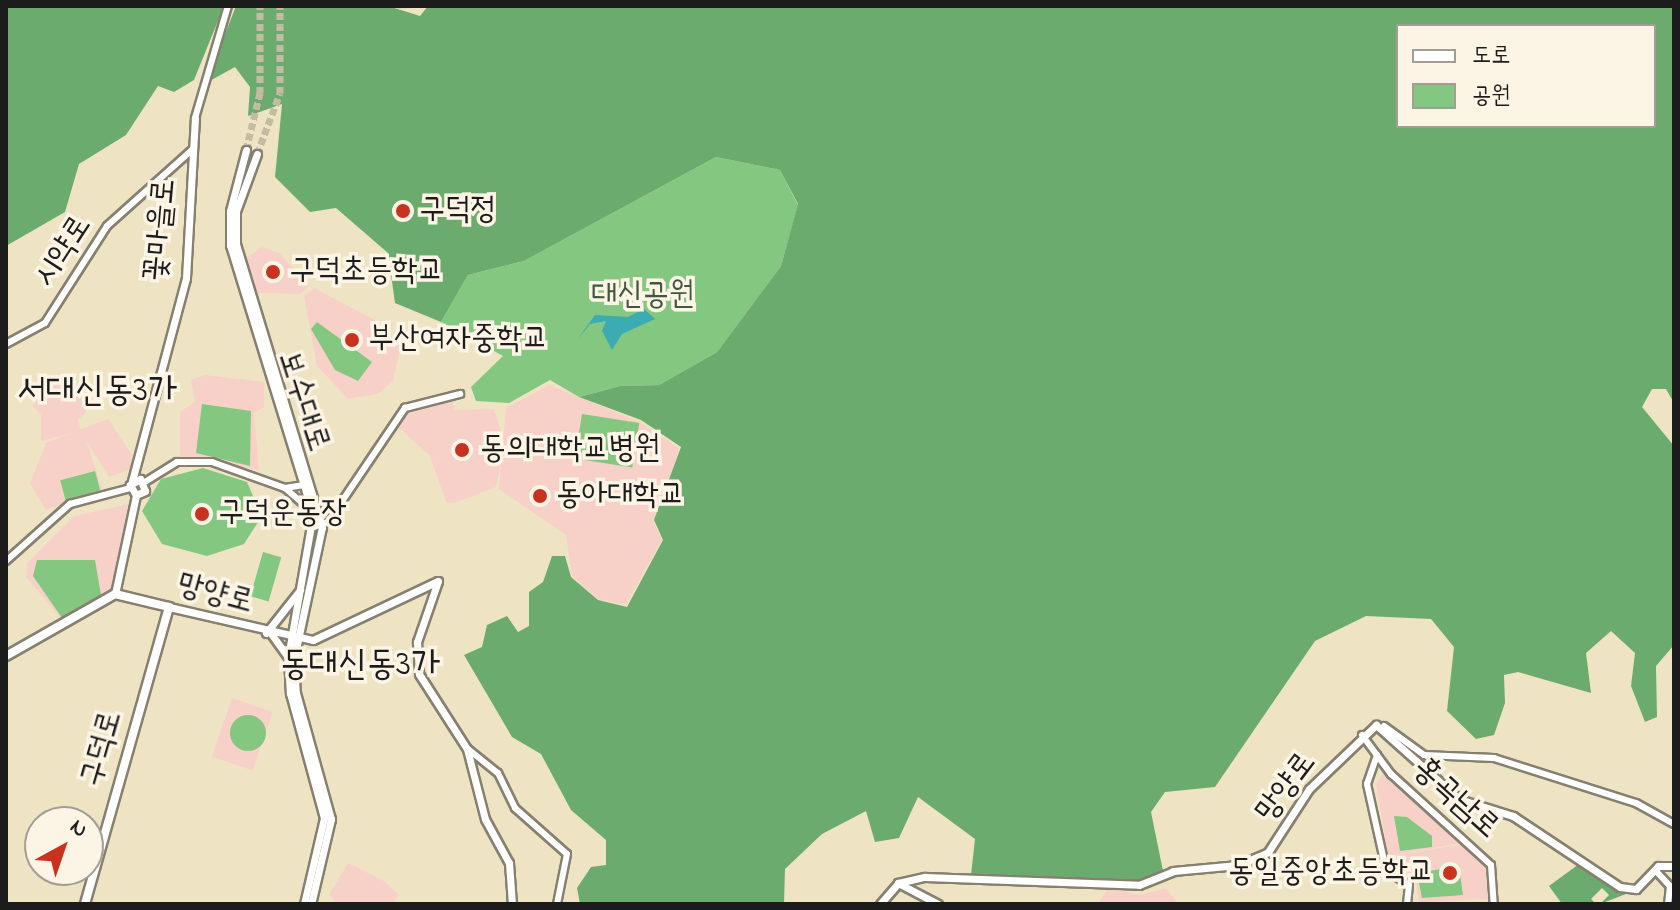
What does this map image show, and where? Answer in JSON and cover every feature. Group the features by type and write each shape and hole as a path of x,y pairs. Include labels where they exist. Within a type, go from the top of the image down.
{"main road":[{"name":"꽃마을로","path":"115,594 138,487 135,456 186,278 195,118"},
{"name":"보수대로","path":"246,150 231,201 230,245 308,484 318,527 301,589 293,640 300,719 331,819 307,904"},
{"name":"보수대로","path":"257,154 236,211 236,244 318,527 288,657 300,719 323,806 322,844 307,904"},
{"path":"415,587 438,581 426,607"},
{"path":"415,587 426,594 419,674 467,749 485,819 509,863 512,904"},
{"name":"망양로","path":"115,594 293,640 313,640 415,587"},
{"path":"288,657 269,634 301,589"},
{"path":"6,656 115,594"},
{"name":"구덕로","path":"85,904 169,607"},
{"path":"162,630 182,610"},
{"path":"1384,726 1459,799 1513,816 1620,887 1636,889 1655,870 1674,866"},
{"name":"망양로","path":"898,883 925,877 1139,885 1173,871 1238,865 1279,840 1309,789 1362,735 1384,726"},
{"path":"307,904 322,844"},
{"path":"880,904 898,883 938,904"}],"street":[{"name":"꽃마을로","path":"195,118 228,6"},
{"name":"시약로","path":"6,344 45,323 105,228 193,149"},
{"path":"318,527 405,408 460,394"},
{"path":"6,561 70,504 138,487 177,462 212,462 285,488 313,514"},
{"path":"285,488 308,484"},
{"path":"1384,726 1424,755 1494,758 1636,803 1674,824"},
{"name":"홍곡남로","path":"1362,735 1377,755 1491,865 1494,904"},
{"path":"467,749 498,773 515,808 567,854 557,904"},
{"path":"1377,755 1367,784 1386,870 1409,885 1407,904"},
{"path":"1655,870 1670,886 1668,904"}],"shaded area":[{"name":"구덕초등학교","path":"262,247 279,253 310,285 301,294 257,293 245,259"},
{"name":"부산여자중학교","path":"314,288 373,319 401,346 393,381 378,394 348,399 317,366 304,296"},
{"path":"205,375 264,382 264,407 254,413 259,470 180,456 180,412 195,402 191,380"},
{"path":"63,378 71,379 87,411 78,420 81,431 41,441 41,415 32,405"},
{"path":"549,385 640,422 679,448 661,512 653,520 662,540 626,605 598,599 572,576 566,535 499,489 506,408"},
{"name":"동의대학교병원","path":"452,401 455,410 494,409 505,444 496,487 454,503 446,502 430,456 398,427 405,415"},
{"path":"108,419 132,455 131,469 109,477 86,440 103,491 46,510 30,483 46,443"},
{"path":"128,504 115,586 63,621 26,577 27,563 74,516"},
{"path":"232,698 273,712 252,771 212,757"},
{"path":"1384,772 1463,843 1394,855 1466,844 1490,871 1488,899 1419,902 1415,875 1390,866 1376,784"},
{"path":"348,863 384,881 399,895 392,904 338,904 329,895"},
{"path":"1108,888 1140,895 1166,888 1178,904 1098,904"}],"green space":[{"path":"6,6 224,6 194,80 174,92 158,86 126,135 79,164 65,212 6,246"},
{"path":"236,6 388,6 420,16 428,6 1674,6 1674,403 1666,389 1652,389 1642,407 1674,446 1674,645 1656,666 1657,717 1645,722 1631,686 1635,653 1611,631 1586,653 1591,693 1518,672 1504,675 1505,703 1494,735 1476,739 1447,711 1454,647 1431,619 1366,616 1315,641 1215,787 1165,792 1151,812 1163,871 1140,880 971,875 975,839 918,797 899,838 875,842 866,811 822,834 785,869 784,904 580,904 577,888 591,867 606,865 606,840 571,810 541,754 512,737 464,655 482,647 487,625 507,616 518,632 529,626 529,592 543,582 552,556 565,556 571,577 598,600 627,607 663,540 654,520 681,447 641,420 579,397 620,386 659,385 717,352 781,266 798,204 780,170 716,157 524,261 468,275 441,322 395,303 388,253 336,208 310,212 275,177 282,104 248,116 250,87 235,67 206,83"},
{"name":"대신공원","path":"716,157 780,170 798,205 781,266 717,352 659,385 620,386 579,397 550,380 509,403 476,401 471,387 503,356 441,322 468,275 524,261"},
{"path":"317,322 372,362 358,381 335,370 311,329"},
{"path":"202,404 251,411 250,466 196,453"},
{"path":"582,414 639,423 632,468 575,458"},
{"name":"구덕운동장","path":"203,468 247,482 262,516 244,544 207,556 162,544 142,511 161,479"},
{"path":"95,471 100,490 65,500 60,480"},
{"path":"263,552 281,557 269,601 250,596"},
{"path":"37,560 95,560 101,595 62,618 33,576"},
{"path":"248,715 261,720 266,733 261,746 248,751 235,746 230,733 235,720"},
{"path":"1394,816 1407,817 1432,836 1432,847 1400,851"},
{"path":"1579,864 1626,894 1600,904 1609,895 1602,888 1591,899 1596,904 1562,904 1549,886"},
{"path":"1459,866 1463,895 1422,898 1417,873"}],"water":[{"path":"644,309 655,319 622,334 612,350 602,331 606,321 590,324 577,340 595,315 628,317"}],"tunnel":[{"path":"246,150 260,93 260,6"},
{"path":"257,154 280,93 280,6"}],"place":[{"name":"구덕정","path":"403,211"},
{"name":"구덕초등학교","path":"273,272"},
{"name":"부산여자중학교","path":"352,340"},
{"name":"동의대학교병원","path":"462,450"},
{"name":"동아대학교","path":"540,496"},
{"name":"구덕운동장","path":"202,514"},
{"name":"동일중앙초등학교","path":"1450,873"}],"district":[{"name":"서대신동3가","path":"97,392"},
{"name":"동대신동3가","path":"360,666"}]}
